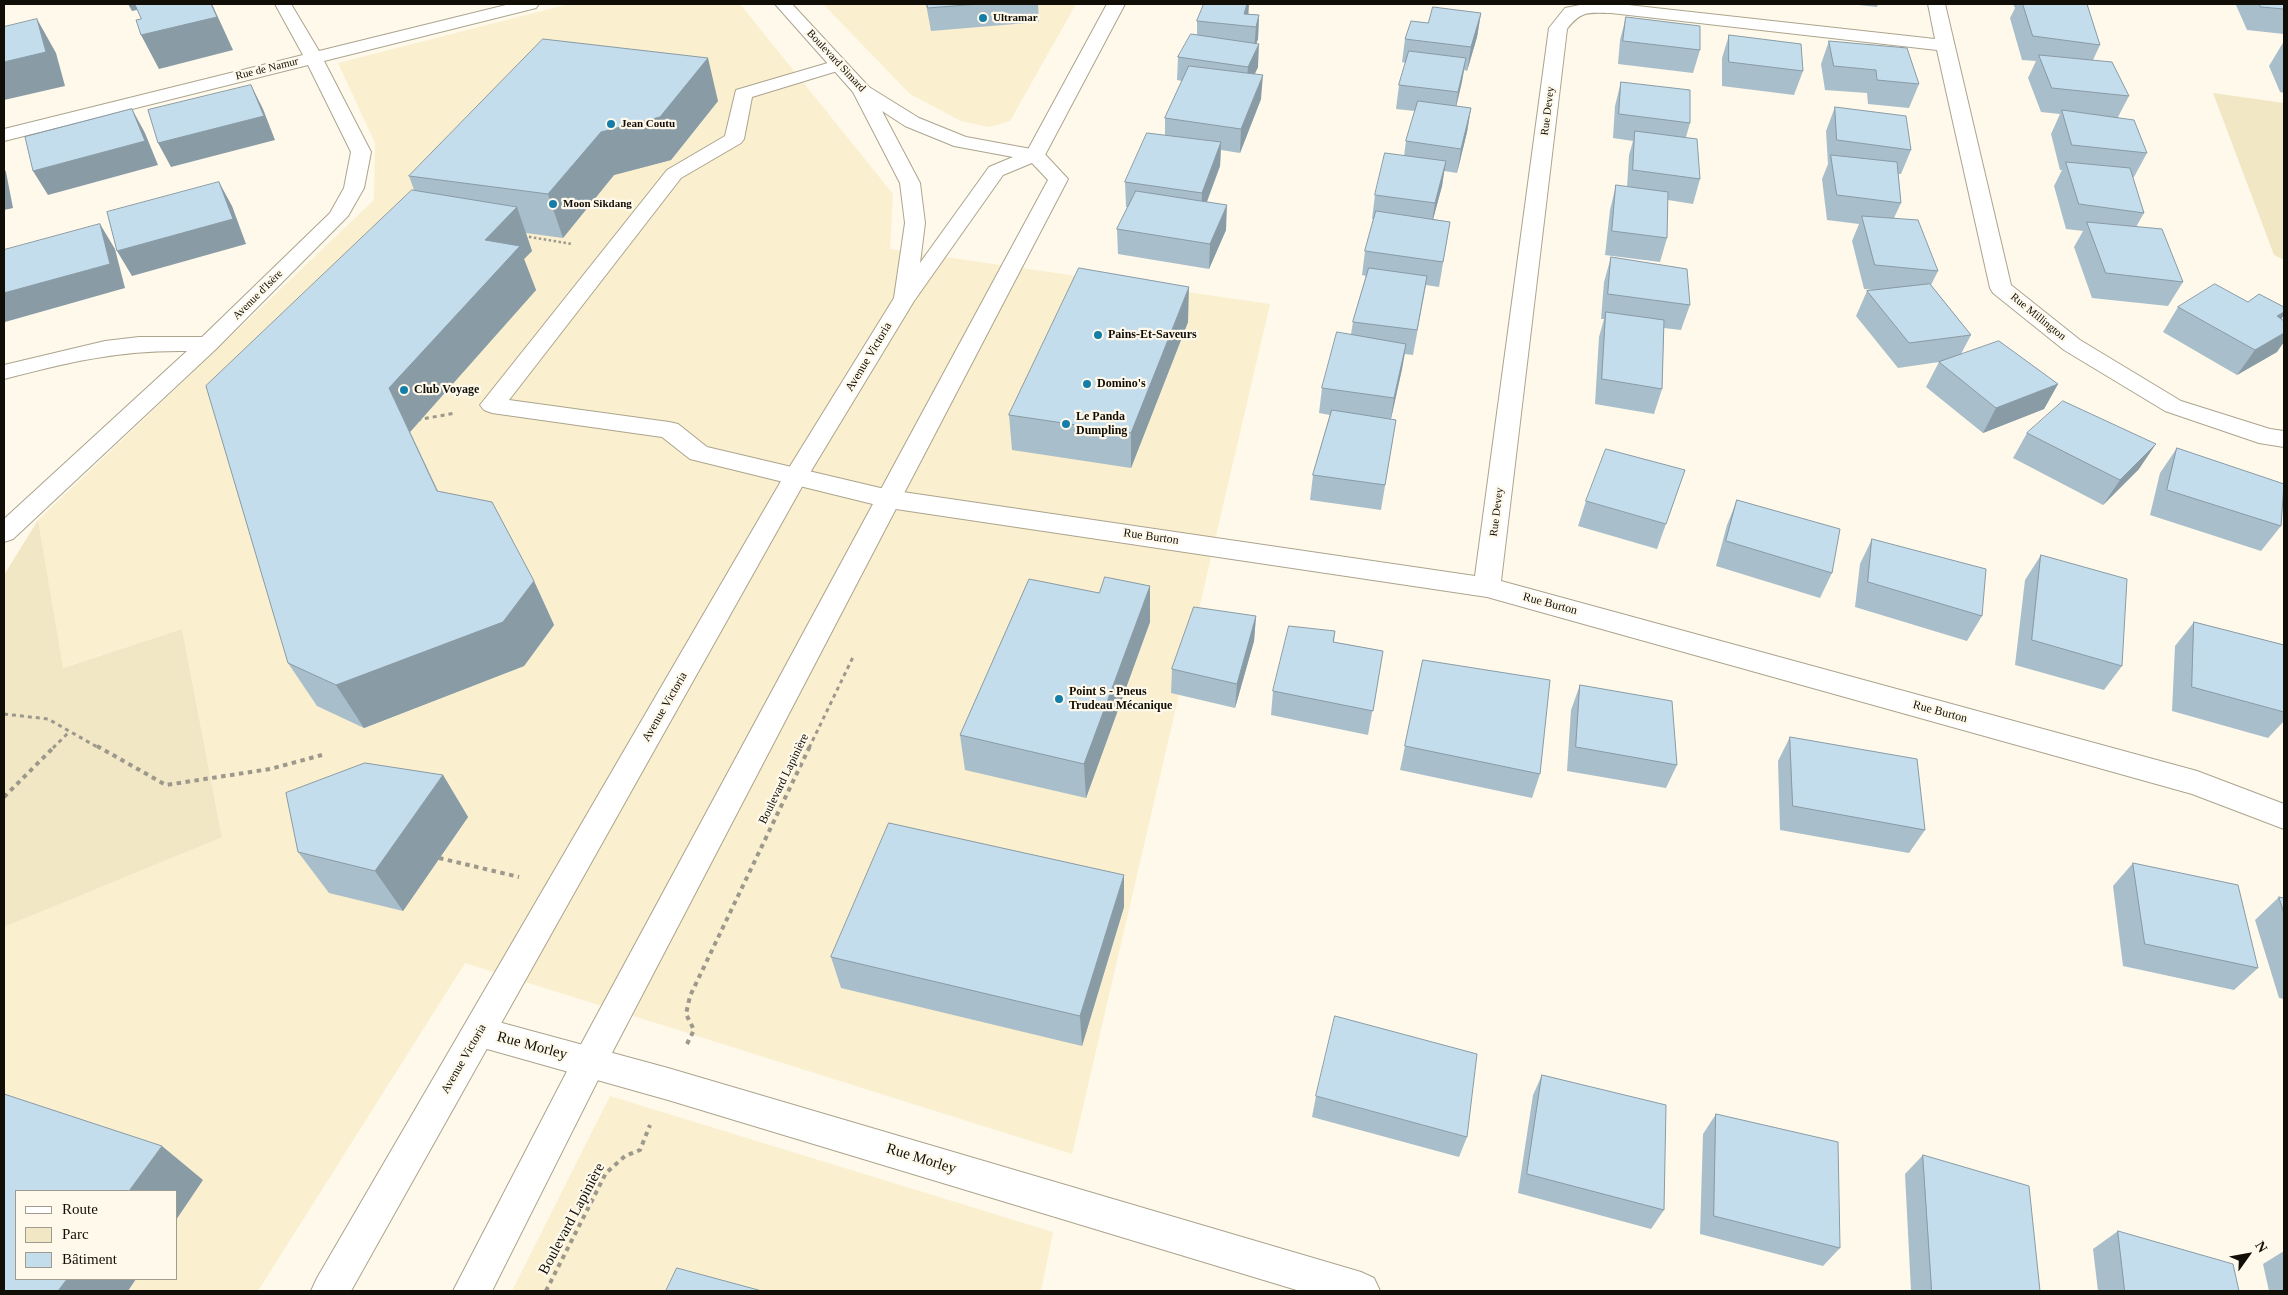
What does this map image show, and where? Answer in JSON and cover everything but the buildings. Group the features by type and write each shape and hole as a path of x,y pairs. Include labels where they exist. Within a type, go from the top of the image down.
{"street":[{"name":"Avenue d'Isère","path":"4,534 208,344 338,216 354,188 361,152 314,58 283,4"},
{"name":"Rue de Namur","path":"4,135 530,4"},
{"name":"Boulevard Simard","path":"783,4 862,91 912,122 961,142 1036,155"},
{"path":"472,1291 590,1061 1058,179 1036,155 1116,4"},
{"name":"Rue Millington","path":"1937,4 2001,288 2072,345 2173,406 2268,437 2284,439"},
{"name":"Rue Devey","path":"1487,587 1558,28 1571,12 1589,8 1611,8 1945,46"},
{"path":"492,405 674,174 734,139 742,94 838,65"},
{"path":"862,91 910,183 915,223 904,300"},
{"name":"Avenue Victoria","path":"330,1291 480,1032 796,476 904,300 996,171 1036,155"},
{"path":"4,372 46,359 100,348 140,344 208,344"},
{"name":"Rue Burton","path":"492,405 669,430 699,454 889,499 1487,587 2197,783 2284,817"},
{"name":"Rue Morley","path":"480,1032 590,1061 1360,1291"}],"path":[{"path":"518,235 613,251"},
{"path":"410,419 420,421 492,405"},
{"name":"Boulevard Lapinière","path":"690,1036 694,1030 686,1022 685,1012 690,996 855,653"},
{"path":"4,714 48,719 166,786 270,769 322,755"},
{"path":"4,797 70,731"},
{"path":"439,858 562,888"},
{"name":"Boulevard Lapinière","path":"546,1291 606,1173 625,1156 640,1150 642,1143"}],"shaded area":[{"path":"569,4 740,4 893,194 890,249 1270,304 1072,1154 465,963 258,1291 4,1291 4,927 222,836 182,629 62,668 38,520 374,200 375,143 338,63"},
{"path":"823,4 1076,4 1010,121 989,127 961,121 910,94"},
{"path":"610,1096 1053,1232 1041,1291 512,1291"}],"green space":[{"path":"2213,93 2284,103 2284,260 2274,255"},
{"path":"38,520 63,668 182,629 222,837 4,927 4,575"}],"place":[{"name":"Ultramar","path":"983,18"},
{"name":"Jean Coutu","path":"611,124"},
{"name":"Moon Sikdang","path":"553,204"},
{"name":"Pains-Et-Saveurs","path":"1098,335"},
{"name":"Domino's","path":"1087,384"},
{"name":"Club Voyage","path":"404,390"},
{"name":"Le Panda Dumpling","path":"1066,424"},
{"name":"Point S - Pneus Trudeau Mécanique","path":"1059,699"}]}
